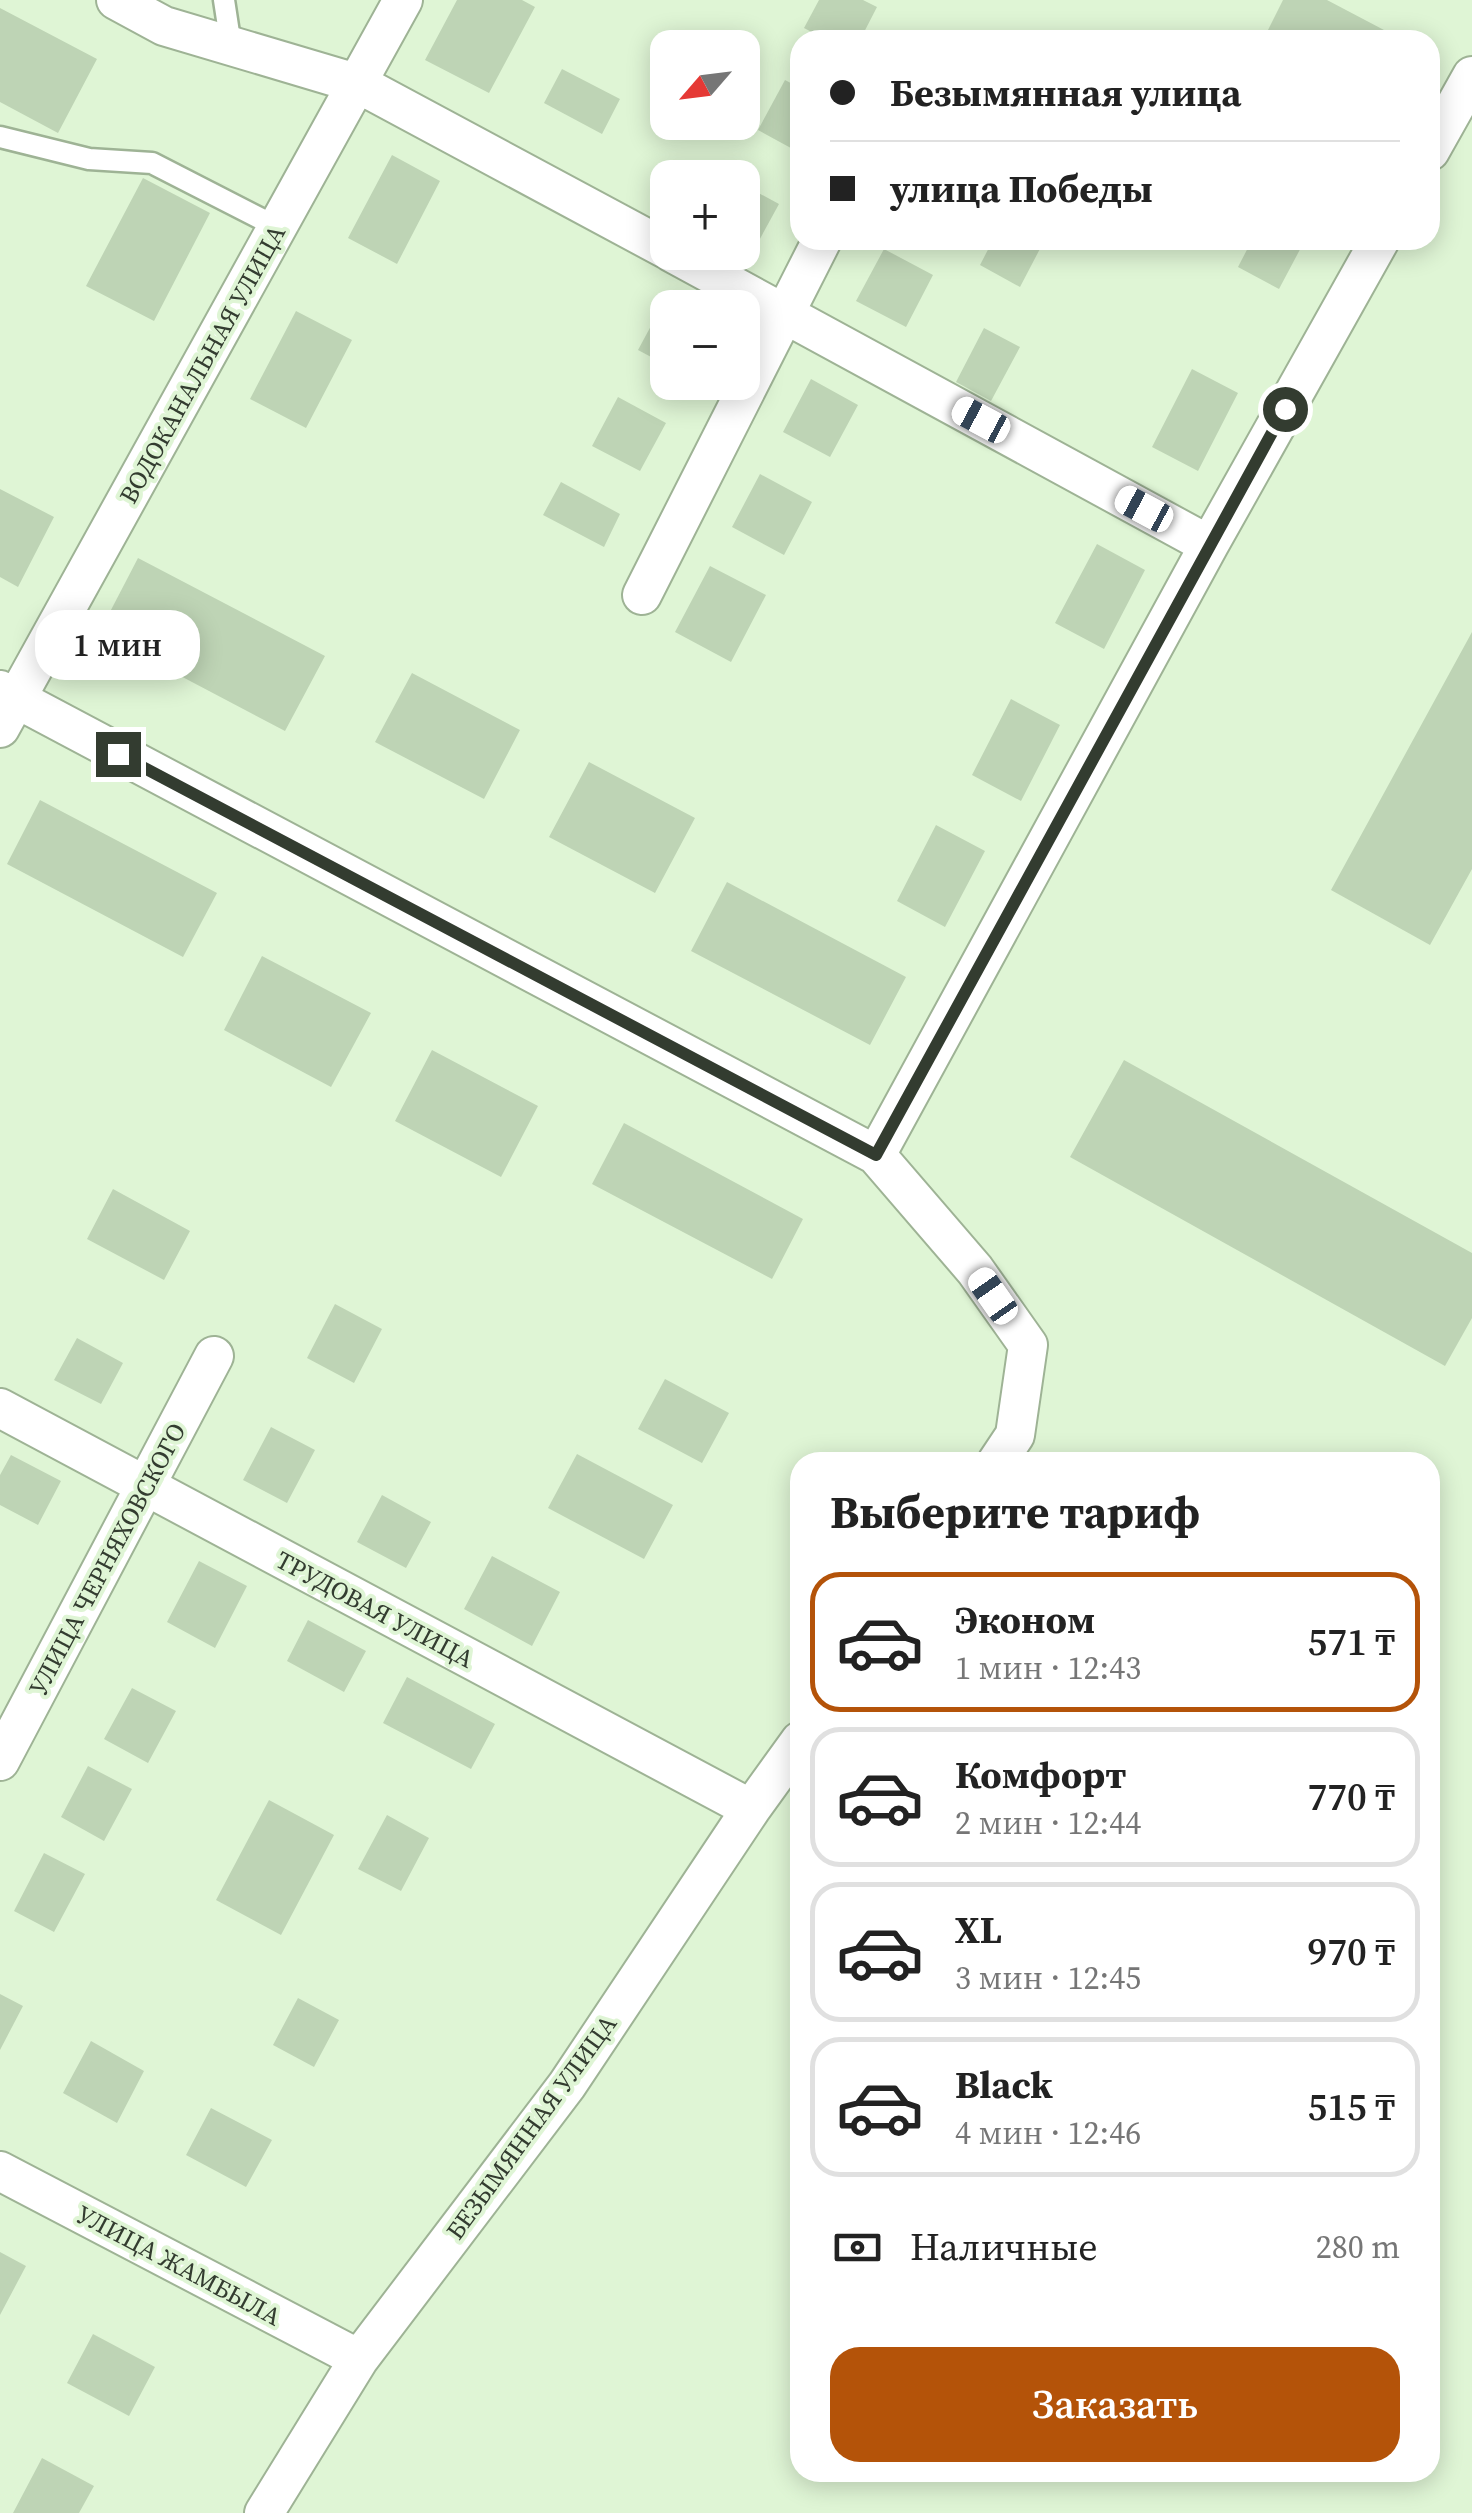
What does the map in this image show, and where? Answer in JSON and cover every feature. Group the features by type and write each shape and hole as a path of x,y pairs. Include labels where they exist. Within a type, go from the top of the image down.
{"street":[{"path":"116,0 164,26 359,84 650,242"},
{"name":"ВОДОКАНАЛЬНАЯ УЛИЦА","path":"5,706 279,228 404,0"},
{"path":"1440,133 1472,76"},
{"path":"642,595 817,250"},
{"path":"876,1155 1209,544 1374,250"},
{"path":"703,270 1209,544"},
{"path":"5,706 876,1155 975,1270 1028,1345 1016,1435 1004,1452"},
{"name":"УЛИЦА ЧЕРНЯХОВСКОГО","path":"0,1761 214,1356"},
{"name":"ТРУДОВАЯ УЛИЦА","path":"0,1408 751,1809"},
{"name":"БЕЗЫМЯННАЯ УЛИЦА","path":"264,2513 359,2359 567,2085 790,1755"},
{"name":"УЛИЦА ЖАМБЫЛА","path":"0,2171 359,2359"}],"lane":[{"path":"224,0 231,46"},
{"path":"0,137 90,159 152,162 279,228"}],"building":[{"path":"457,0 522,0 535,7 489,93 425,60"},
{"path":"819,0 863,0 877,7 865,30 804,28"},
{"path":"1283,0 1327,0 1384,30 1268,30"},
{"path":"0,8 97,59 58,133 0,102"},
{"path":"562,69 620,99 602,134 544,103"},
{"path":"785,80 790,83 790,148 760,131"},
{"path":"392,155 440,181 397,264 348,238"},
{"path":"143,178 210,213 154,321 86,286"},
{"path":"760,194 779,204 760,239"},
{"path":"883,250 933,275 906,327 856,301"},
{"path":"988,250 1039,250 1020,287 980,265"},
{"path":"1247,250 1300,250 1279,289 1238,267"},
{"path":"296,311 352,340 306,428 250,399"},
{"path":"650,328 650,356 638,350"},
{"path":"984,328 1020,347 991,401 956,382"},
{"path":"1192,369 1238,393 1198,471 1152,447"},
{"path":"811,379 858,405 830,457 783,432"},
{"path":"618,397 666,423 640,471 592,446"},
{"path":"760,474 812,502 784,555 732,527"},
{"path":"561,482 620,514 604,547 543,515"},
{"path":"0,489 54,517 18,587 0,577"},
{"path":"1097,544 1145,570 1104,649 1055,623"},
{"path":"138,558 325,656 285,731 99,633"},
{"path":"710,566 766,595 731,662 675,632"},
{"path":"1472,632 1472,869 1430,945 1331,890"},
{"path":"412,673 520,730 484,799 375,742"},
{"path":"1011,699 1060,725 1021,801 972,775"},
{"path":"589,762 695,818 655,893 549,837"},
{"path":"40,800 217,893 183,957 7,864"},
{"path":"936,825 985,851 945,927 897,901"},
{"path":"727,882 906,977 870,1045 691,951"},
{"path":"262,956 371,1013 331,1087 224,1030"},
{"path":"432,1050 538,1106 501,1177 395,1121"},
{"path":"1124,1060 1472,1253 1472,1318 1445,1366 1070,1157"},
{"path":"624,1123 803,1219 772,1279 592,1184"},
{"path":"113,1189 190,1231 164,1280 87,1239"},
{"path":"335,1304 382,1329 354,1383 307,1358"},
{"path":"77,1338 123,1363 101,1404 54,1380"},
{"path":"665,1379 729,1413 702,1463 638,1429"},
{"path":"271,1427 315,1450 287,1503 243,1480"},
{"path":"577,1454 673,1505 644,1559 548,1508"},
{"path":"11,1455 61,1481 38,1525 0,1505 0,1475"},
{"path":"382,1495 431,1522 406,1568 357,1542"},
{"path":"492,1556 560,1592 532,1646 464,1609"},
{"path":"199,1561 247,1586 215,1648 167,1622"},
{"path":"308,1620 366,1651 344,1692 287,1661"},
{"path":"407,1677 495,1724 471,1769 383,1723"},
{"path":"132,1688 176,1711 148,1763 104,1739"},
{"path":"88,1766 132,1789 104,1841 61,1817"},
{"path":"269,1800 334,1835 281,1935 216,1900"},
{"path":"387,1815 429,1838 401,1891 358,1869"},
{"path":"44,1853 85,1874 54,1932 14,1911"},
{"path":"0,1994 23,2006 0,2050"},
{"path":"298,1998 339,2020 314,2067 273,2045"},
{"path":"91,2041 144,2071 117,2123 63,2093"},
{"path":"211,2108 272,2140 246,2187 186,2155"},
{"path":"0,2252 26,2266 0,2315"},
{"path":"93,2334 155,2367 129,2416 67,2383"},
{"path":"42,2458 94,2486 79,2513 13,2513"}],"route":[{"path":"118,754 876,1155 1285,409"}]}
